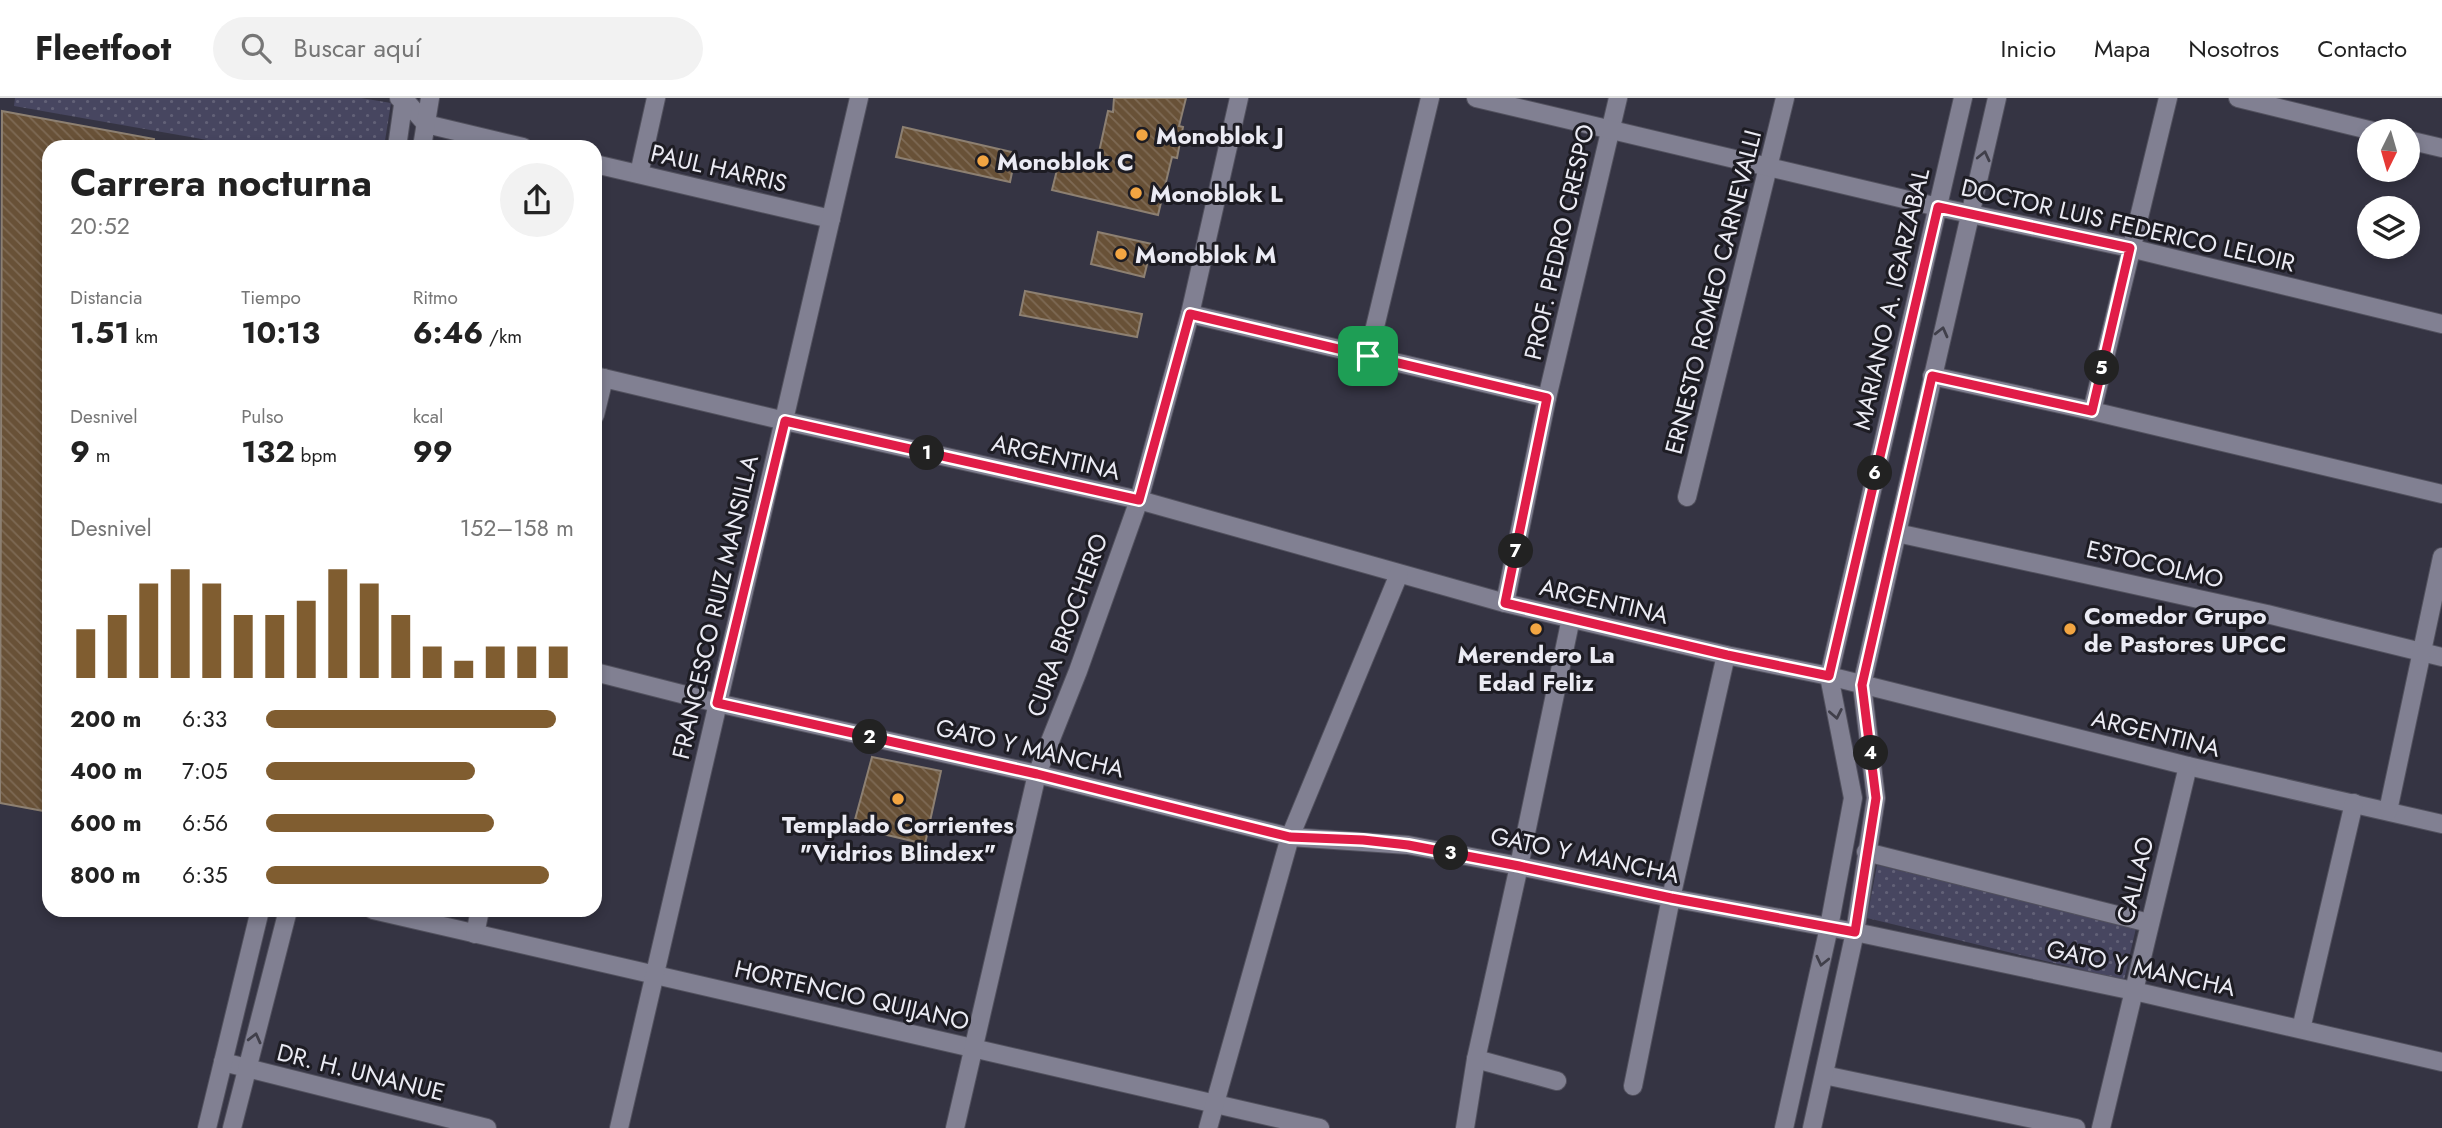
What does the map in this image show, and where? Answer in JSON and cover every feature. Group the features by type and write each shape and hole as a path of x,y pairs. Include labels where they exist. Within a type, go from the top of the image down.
{"street":[{"path":"402,98 426,124 493,140"},
{"path":"398,140 402,98"},
{"path":"423,140 430,98"},
{"path":"639,174 656,98"},
{"name":"FRANCESCO RUIZ MANSILLA","path":"619,1128 859,98"},
{"name":"CURA BROCHERO","path":"955,1128 1037,774 1078,671 1139,500 1190,314 1239,98"},
{"path":"1368,356 1430,98"},
{"name":"DOCTOR LUIS FEDERICO LELOIR","path":"1476,98 1938,207 2130,248 2442,324"},
{"name":"PROF. PEDRO CRESPO","path":"1505,603 1547,398 1618,98"},
{"name":"ERNESTO ROMEO CARNEVALLI","path":"1687,497 1785,98"},
{"name":"MARIANO A. IGARZABAL","path":"1784,1128 1829,927 1853,798 1829,676 1964,98"},
{"path":"1812,1128 1855,932 1876,798 1862,685 1997,98"},
{"path":"2092,411 2168,98"},
{"path":"2238,98 2357,127"},
{"path":"2420,143 2442,148"},
{"name":"PAUL HARRIS","path":"602,166 831,219"},
{"path":"1190,314 1547,398"},
{"path":"1932,376 2442,494"},
{"name":"ARGENTINA","path":"602,378 1139,500 1505,603 1829,676 2188,766 2442,824"},
{"name":"ESTOCOLMO","path":"1897,533 2267,614 2442,657"},
{"path":"2388,811 2442,557"},
{"path":"1208,1128 1290,837 1399,574"},
{"path":"1465,1128 1476,1059 1571,618"},
{"path":"1633,1086 1671,898 1727,655"},
{"name":"GATO Y MANCHA","path":"602,674 717,703 1037,774 1290,837 1408,845 1519,866 1671,898 1855,932 2134,991 2442,1062"},
{"name":"CALLAO","path":"2101,1128 2188,766"},
{"path":"2301,1029 2354,803"},
{"path":"1866,852 2149,923"},
{"path":"207,1128 258,917"},
{"path":"232,1128 286,917"},
{"name":"HORTENCIO QUIJANO","path":"403,917 1320,1128"},
{"path":"475,934 479,917"},
{"path":"1476,1059 1557,1081"},
{"name":"DR. H. UNANUE","path":"223,1062 487,1128"},
{"path":"1824,1075 2076,1128"}],"shaded area":[{"path":"15,98 361,98 391,103 385,140 207,140 14,106"},
{"path":"1877,865 2136,928 2124,980 1867,918"}],"building":[{"path":"1114,98 1186,98 1179,126 1183,127 1177,158 1172,157 1158,215 1052,190 1060,158 1096,166 1108,111 1113,112"},
{"path":"2,111 154,139 42,140 42,811 0,803"},
{"path":"903,127 1016,153 1010,182 896,157"},
{"name":"Monoblok M","path":"1098,232 1152,244 1144,277 1091,264"},
{"path":"1025,291 1142,314 1137,337 1020,315"},
{"name":"Templado Corrientes \"Vidrios Blindex\"","path":"872,757 941,771 925,844 853,827"}],"place":[{"name":"Monoblok J","path":"1142,135"},
{"name":"Monoblok C","path":"983,161"},
{"name":"Monoblok L","path":"1136,193"},
{"name":"Monoblok M","path":"1121,254"},
{"name":"Merendero La Edad Feliz","path":"1536,629"},
{"name":"Comedor Grupo de Pastores UPCC","path":"2070,629"},
{"name":"Templado Corrientes \"Vidrios Blindex\"","path":"898,799"}],"route":[{"path":"1938,207 2130,248 2092,411 1932,376 1862,685 1876,798 1855,932 1408,845 1290,837 1037,774 717,703 785,421 1139,500 1190,314 1368,356 1547,398 1505,603 1829,676 1938,207"}]}
